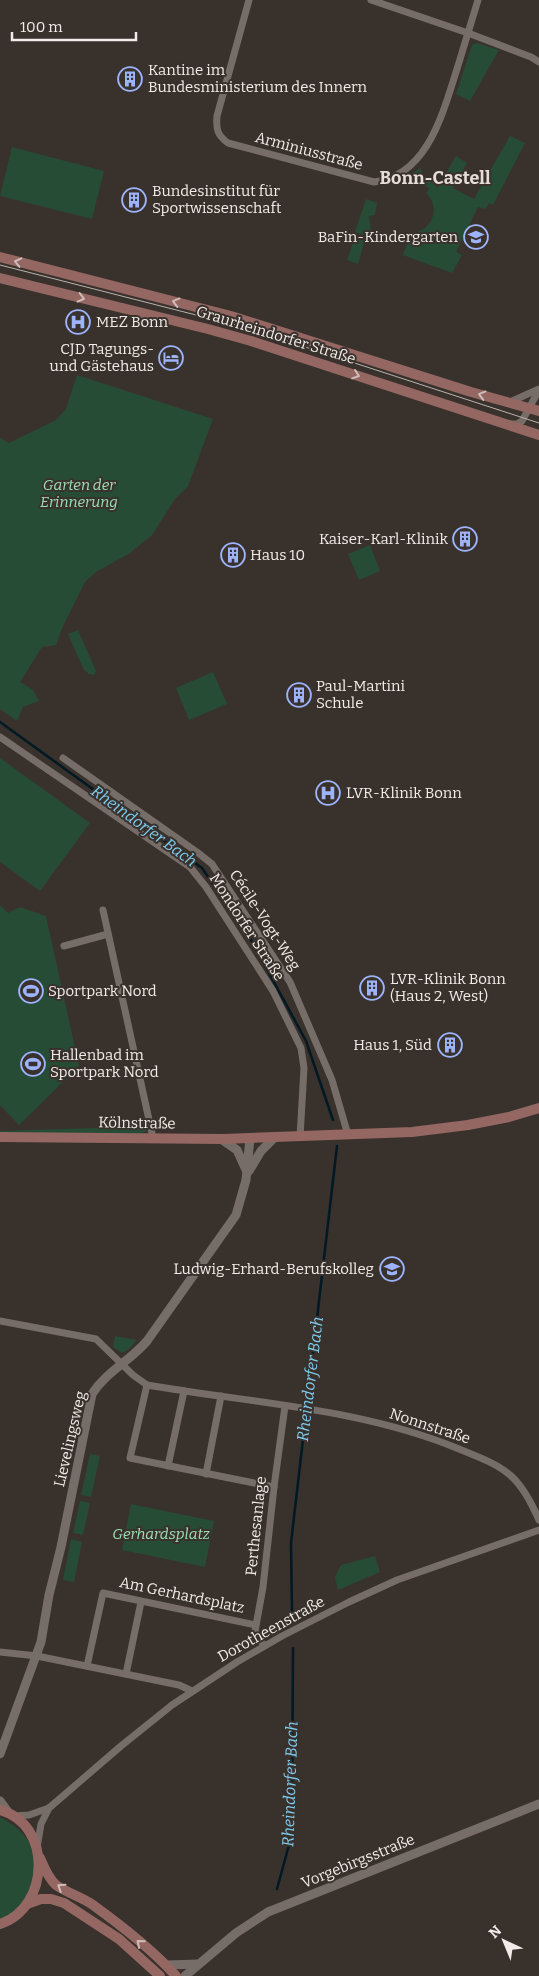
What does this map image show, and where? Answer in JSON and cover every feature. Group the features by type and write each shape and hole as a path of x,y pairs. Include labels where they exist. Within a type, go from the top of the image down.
{"main road":[{"name":"Graurheindorfer Straße","path":"0,257 231,316 534,410"},
{"name":"Graurheindorfer Straße","path":"0,278 208,329 505,423 534,434"},
{"name":"Kölnstraße","path":"0,1138 221,1139 442,1130 509,1117 539,1108"},
{"path":"8,1812 32,1836 47,1873 55,1884 92,1904 125,1929 176,1976"},
{"path":"0,1924 18,1914 27,1904 34,1891 38,1853"},
{"path":"27,1904 41,1899 51,1899 64,1903 119,1939 160,1976"}],"street":[{"name":"Arminiusstraße","path":"249,0 217,116 216,130 220,138 228,143 367,181 381,181 398,174 414,162 425,149 442,114 478,0"},
{"path":"371,0 468,33 539,62"},
{"path":"508,402 518,400 539,389"},
{"path":"505,423 517,424 534,410 539,389"},
{"path":"522,421 534,434"},
{"name":"Mondorfer Straße","path":"0,737 190,867 206,887 273,991 302,1048 304,1068 300,1137"},
{"name":"Cécile-Vogt-Weg","path":"63,758 212,864 290,982 332,1080 348,1135"},
{"path":"103,910 153,1138"},
{"path":"64,946 108,934"},
{"name":"Lievelingsweg","path":"0,1754 37,1656 92,1394 104,1378 123,1364 146,1340 236,1214 248,1173 250,1138"},
{"path":"248,1173 261,1151 274,1138"},
{"path":"221,1139 237,1150 248,1173"},
{"path":"0,1321 96,1339 147,1385 130,1458 274,1487"},
{"name":"Nonnstraße","path":"147,1385 316,1411 392,1426 415,1433 489,1462 502,1470 517,1483 539,1520"},
{"path":"168,1466 184,1391"},
{"path":"206,1474 221,1396"},
{"name":"Perthesanlage","path":"256,1625 263,1587 285,1406"},
{"name":"Dorotheenstraße","path":"8,1812 29,1815 49,1808 121,1746 192,1692 264,1646 335,1609 397,1580 539,1530"},
{"name":"Am Gerhardsplatz","path":"87,1666 103,1593 256,1625"},
{"path":"126,1674 141,1602"},
{"path":"256,1625 255,1631 264,1646"},
{"path":"0,1652 37,1656 180,1685 192,1692"},
{"path":"0,1801 8,1812"},
{"name":"Vorgebirgsstraße","path":"185,1976 239,1931 268,1912 539,1804"},
{"name":"Dorotheenstraße","path":"38,1853 42,1824 49,1808"},
{"path":"166,1965 199,1964"}],"green space":[{"path":"477,43 499,50 470,101 456,94 471,48 473,44"},
{"path":"510,136 525,143 493,205 489,203 486,209 478,207 456,252 462,255 452,273 403,255 408,242 420,243 421,237 412,236 413,233 420,231 430,223 434,211 431,199 426,193 429,188 420,185 411,187 405,177 421,168 422,174 433,181 437,188 456,156 467,163 453,188 474,199"},
{"path":"12,147 104,171 92,219 0,196"},
{"path":"366,199 377,203 375,215 369,216 372,238 355,232"},
{"path":"355,237 365,240 358,264 347,260"},
{"name":"Garten der Erinnerung","path":"77,375 213,419 188,486 175,499 152,535 130,553 96,572 85,582 63,626 56,645 42,647 20,682 33,690 39,701 23,707 17,721 0,709 0,438 9,443 56,420 66,409"},
{"path":"370,545 380,571 359,580 348,554"},
{"path":"78,630 96,671 94,675 84,670 68,634"},
{"path":"213,672 227,704 189,720 176,688"},
{"path":"0,758 90,823 40,891 0,862"},
{"name":"Sportpark Nord","path":"0,905 8,913 20,907 46,916 79,1066 19,1125 0,1105"},
{"path":"147,1125 147,1130 142,1134 0,1133 0,1131"},
{"path":"115,1336 137,1340 129,1349 122,1353 113,1347"},
{"path":"90,1454 100,1456 91,1497 81,1495"},
{"path":"80,1501 90,1503 83,1535 73,1533"},
{"name":"Gerhardsplatz","path":"131,1504 214,1521 205,1567 122,1550"},
{"path":"71,1539 82,1542 74,1582 63,1580"},
{"path":"375,1556 380,1572 338,1590 335,1577 341,1565"},
{"path":"0,1817 15,1827 27,1839 32,1850 34,1874 32,1885 20,1906 11,1914 0,1919"}],"waterway":[{"name":"Rheindorfer Bach","path":"0,722 202,868 250,938 306,1041 333,1120"},
{"name":"Rheindorfer Bach","path":"292,1612 291,1543 337,1146"},
{"name":"Rheindorfer Bach","path":"277,1889 289,1845 292,1810 293,1648"}],"tram line":[{"path":"0,265 247,328 539,423"}],"place":[{"name":"Kantine im Bundesministerium des Innern","path":"130,79"},
{"name":"Bundesinstitut für Sportwissenschaft","path":"134,200"},
{"name":"BaFin-Kindergarten","path":"476,237"},
{"name":"MEZ Bonn","path":"78,322"},
{"name":"CJD Tagungs- und Gästehaus","path":"171,358"},
{"name":"Kaiser-Karl-Klinik","path":"465,539"},
{"name":"Haus 10","path":"233,555"},
{"name":"Paul-Martini Schule","path":"299,695"},
{"name":"LVR-Klinik Bonn","path":"328,793"},
{"name":"LVR-Klinik Bonn (Haus 2, West)","path":"372,988"},
{"name":"Sportpark Nord","path":"31,991"},
{"name":"Haus 1, Süd","path":"450,1045"},
{"name":"Hallenbad im Sportpark Nord","path":"33,1064"},
{"name":"Ludwig-Erhard-Berufskolleg","path":"392,1269"}],"district":[{"name":"Bonn-Castell","path":"435,178"}]}
